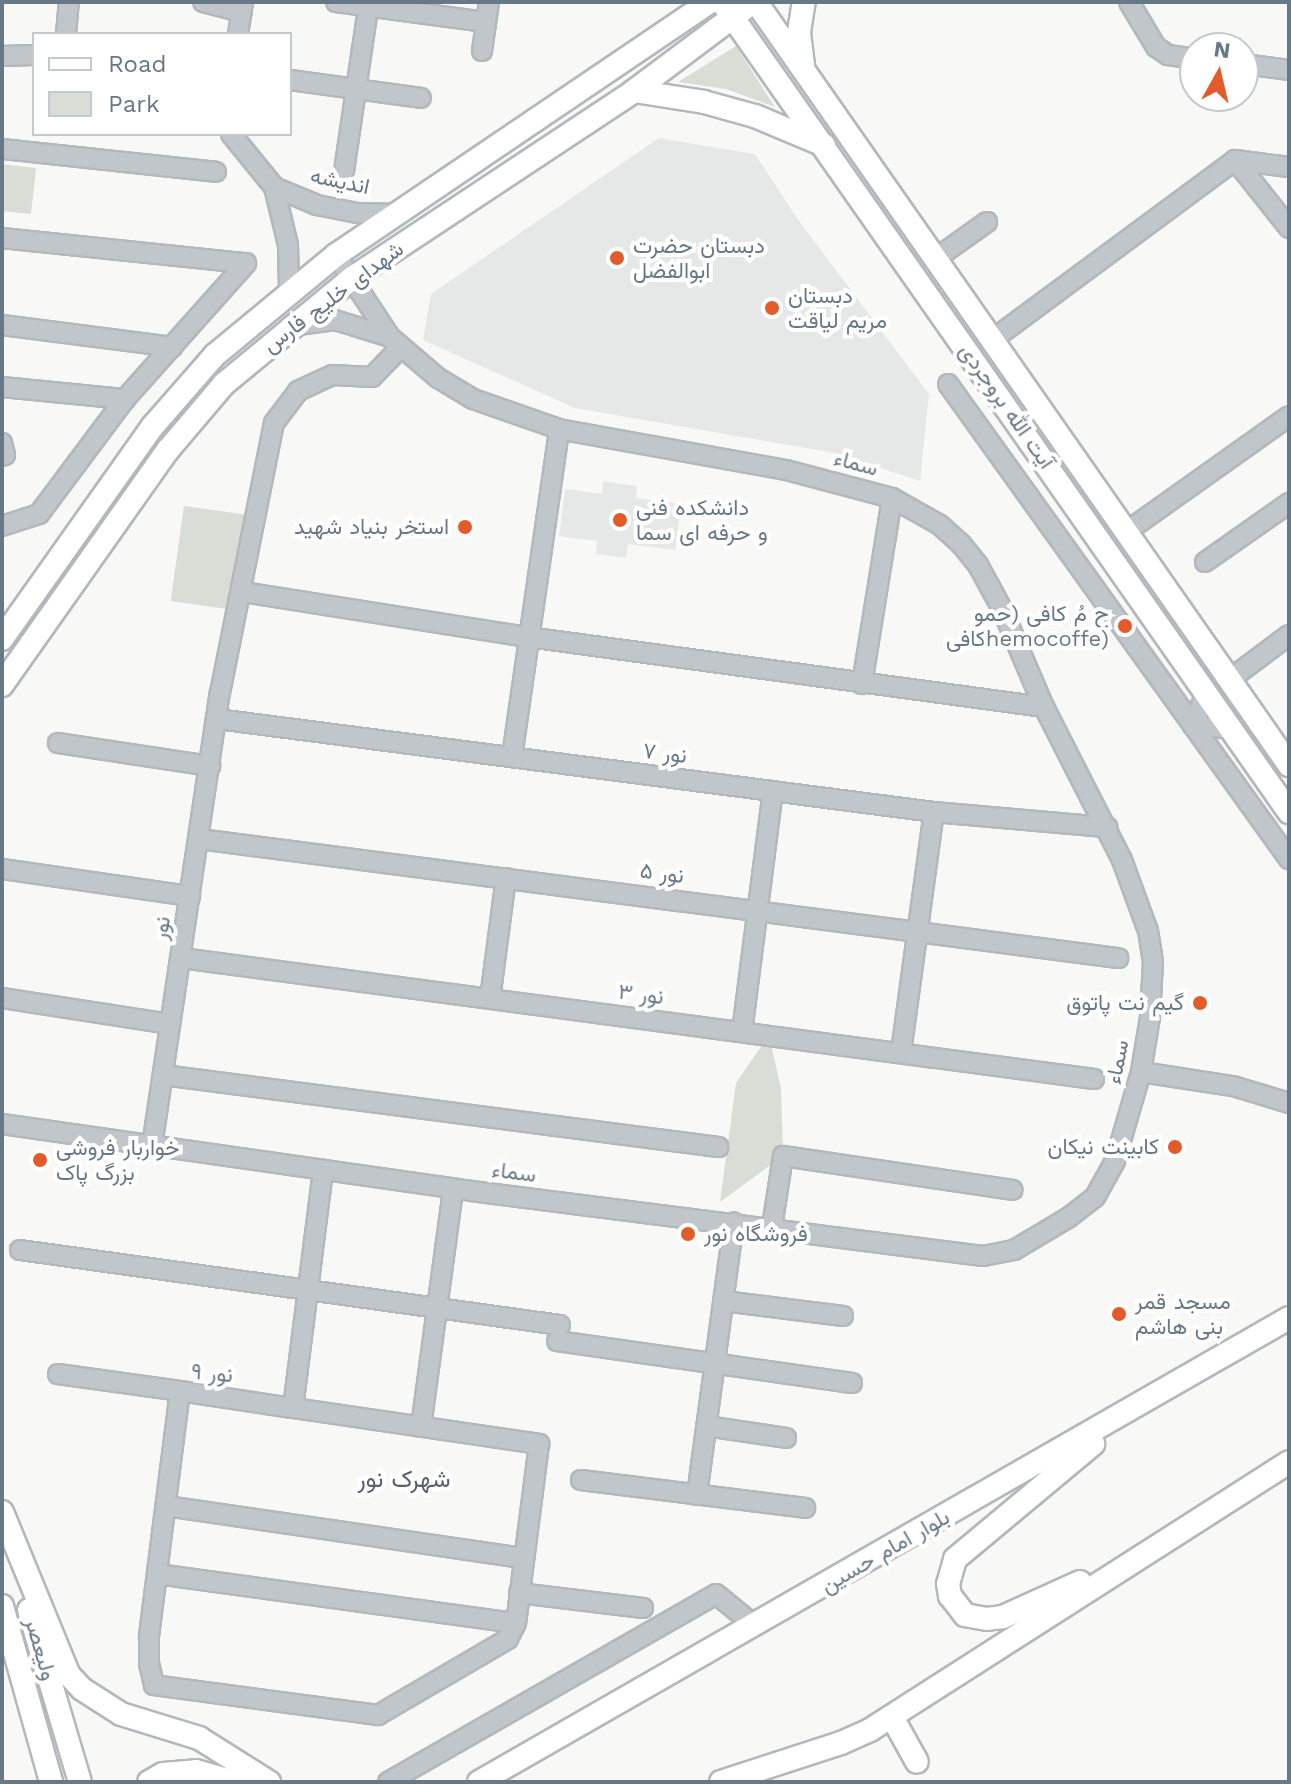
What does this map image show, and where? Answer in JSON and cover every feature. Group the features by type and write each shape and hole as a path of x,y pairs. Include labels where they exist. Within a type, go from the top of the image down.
{"main road":[{"path":"669,31 682,2"},
{"name":"شهدای خلیج فارس","path":"2,638 180,392 289,290 709,2"},
{"name":"شهدای خلیج فارس","path":"2,685 192,419 224,384 289,327 352,278 634,91 727,10 755,2"},
{"name":"آیت الله بروجردی","path":"755,2 1289,765"},
{"path":"803,70 799,32 804,2"},
{"name":"آیت الله بروجردی","path":"727,10 826,146 1289,812"},
{"path":"761,57 769,46 784,41"},
{"path":"634,91 704,102 755,116 826,146"},
{"name":"بلوار امام حسین","path":"479,1782 1289,1318"},
{"path":"1119,1569 1089,1578 1003,1617 987,1619 965,1615 950,1596 948,1584 955,1559 965,1549 1140,1405"},
{"path":"774,1782 892,1717 1289,1462"},
{"path":"2,1514 69,1675 82,1689 121,1714 199,1738 269,1782"},
{"name":"ولیعصر","path":"2,1514 80,1782"},
{"name":"ولیعصر","path":"2,1606 51,1782"},
{"path":"892,1717 917,1762"},
{"path":"721,1782 841,1743"},
{"path":"149,1782 163,1774 196,1771 213,1773 234,1782"}],"street":[{"path":"66,32 69,2"},
{"path":"203,2 242,7 238,32"},
{"path":"336,2 486,22"},
{"path":"482,51 489,2"},
{"path":"1129,2 1156,47 1168,55 1179,57"},
{"path":"344,171 368,4"},
{"path":"2,56 32,55"},
{"path":"1259,66 1289,70"},
{"path":"292,80 421,98"},
{"name":"اندیشه","path":"233,136 274,187 288,245 289,290"},
{"path":"2,149 216,172"},
{"path":"1235,160 1289,228"},
{"path":"992,340 1235,160 1289,167"},
{"name":"اندیشه","path":"274,187 317,205 357,213 398,214"},
{"path":"935,259 987,222"},
{"path":"2,238 246,263 125,399 39,514 2,526"},
{"name":"سماء","path":"2,1124 453,1189 983,1256 1014,1250 1095,1197 1115,1161 1141,1072 1150,1017 1153,962 1138,896 1107,827 1044,707 1002,609 978,565 940,525 892,498 786,470 559,429 473,399 395,342 336,255"},
{"path":"289,327 335,320 395,342"},
{"path":"2,325 173,347"},
{"name":"نور","path":"152,1146 217,719 274,423 298,391 333,375 372,377 395,342"},
{"path":"948,384 1289,859"},
{"path":"2,387 125,399"},
{"path":"1126,532 1289,416"},
{"path":"994,448 1021,427"},
{"path":"512,757 559,429"},
{"path":"862,684 892,498"},
{"path":"1205,562 1289,503"},
{"path":"243,592 528,637 1044,707"},
{"path":"1229,680 1289,635"},
{"path":"1193,725 1206,693"},
{"name":"نور ۷","path":"217,719 934,812 1107,827"},
{"path":"1193,725 1232,729"},
{"path":"58,743 210,766"},
{"path":"742,1032 773,791"},
{"path":"901,1052 934,812"},
{"name":"نور ۵","path":"199,839 1118,958"},
{"path":"2,869 190,896"},
{"path":"490,999 506,878"},
{"name":"نور ۳","path":"181,958 1094,1079"},
{"path":"2,998 170,1024"},
{"path":"1141,1072 1233,1086 1289,1103"},
{"path":"163,1075 718,1147"},
{"path":"772,1227 783,1156 1012,1190"},
{"path":"293,1408 323,1170"},
{"path":"421,1427 453,1189"},
{"path":"697,1495 734,1223"},
{"path":"20,1250 437,1308 559,1333 852,1383"},
{"path":"723,1301 843,1316"},
{"path":"58,1374 180,1391"},
{"name":"نور ۹","path":"516,1623 508,1639 378,1715 154,1685 149,1664 149,1636 180,1391 539,1444 524,1558"},
{"path":"706,1426 786,1438"},
{"path":"581,1480 805,1508"},
{"path":"157,1574 516,1623 524,1558 166,1506"},
{"path":"519,1593 643,1608"},
{"path":"388,1782 716,1594 754,1625"}],"shaded area":[{"path":"659,138 755,154 799,221 929,394 920,481 835,453 575,408 423,340 431,294"},
{"name":"دانشکده فنی و حرفه ای سما","path":"603,481 637,486 636,498 681,504 675,550 628,544 626,558 596,554 597,541 559,536 565,489 602,494"}],"green space":[{"path":"736,46 775,107 726,89 678,82"},
{"path":"2,164 36,168 31,214 2,211"},
{"path":"184,506 246,515 233,610 171,601"},
{"path":"769,1035 781,1089 783,1156 720,1202 736,1083"}],"place":[{"name":"دبستان حضرت ابوالفضل","path":"617,258"},
{"name":"دبستان مریم لیاقت","path":"772,308"},
{"name":"دانشکده فنی و حرفه ای سما","path":"620,520"},
{"name":"استخر بنیاد شهید","path":"465,527"},
{"name":"حِ مُ کافی (حمو کافیhemocoffe)","path":"1125,626"},
{"name":"گیم نت پاتوق","path":"1200,1003"},
{"name":"کابینت نیکان","path":"1175,1147"},
{"name":"خواربار فروشی بزرگ پاک","path":"40,1160"},
{"name":"فروشگاه نور","path":"688,1234"},
{"name":"مسجد قمر بنی هاشم","path":"1119,1314"}],"district":[{"name":"شهرک نور","path":"404,1480"}]}
